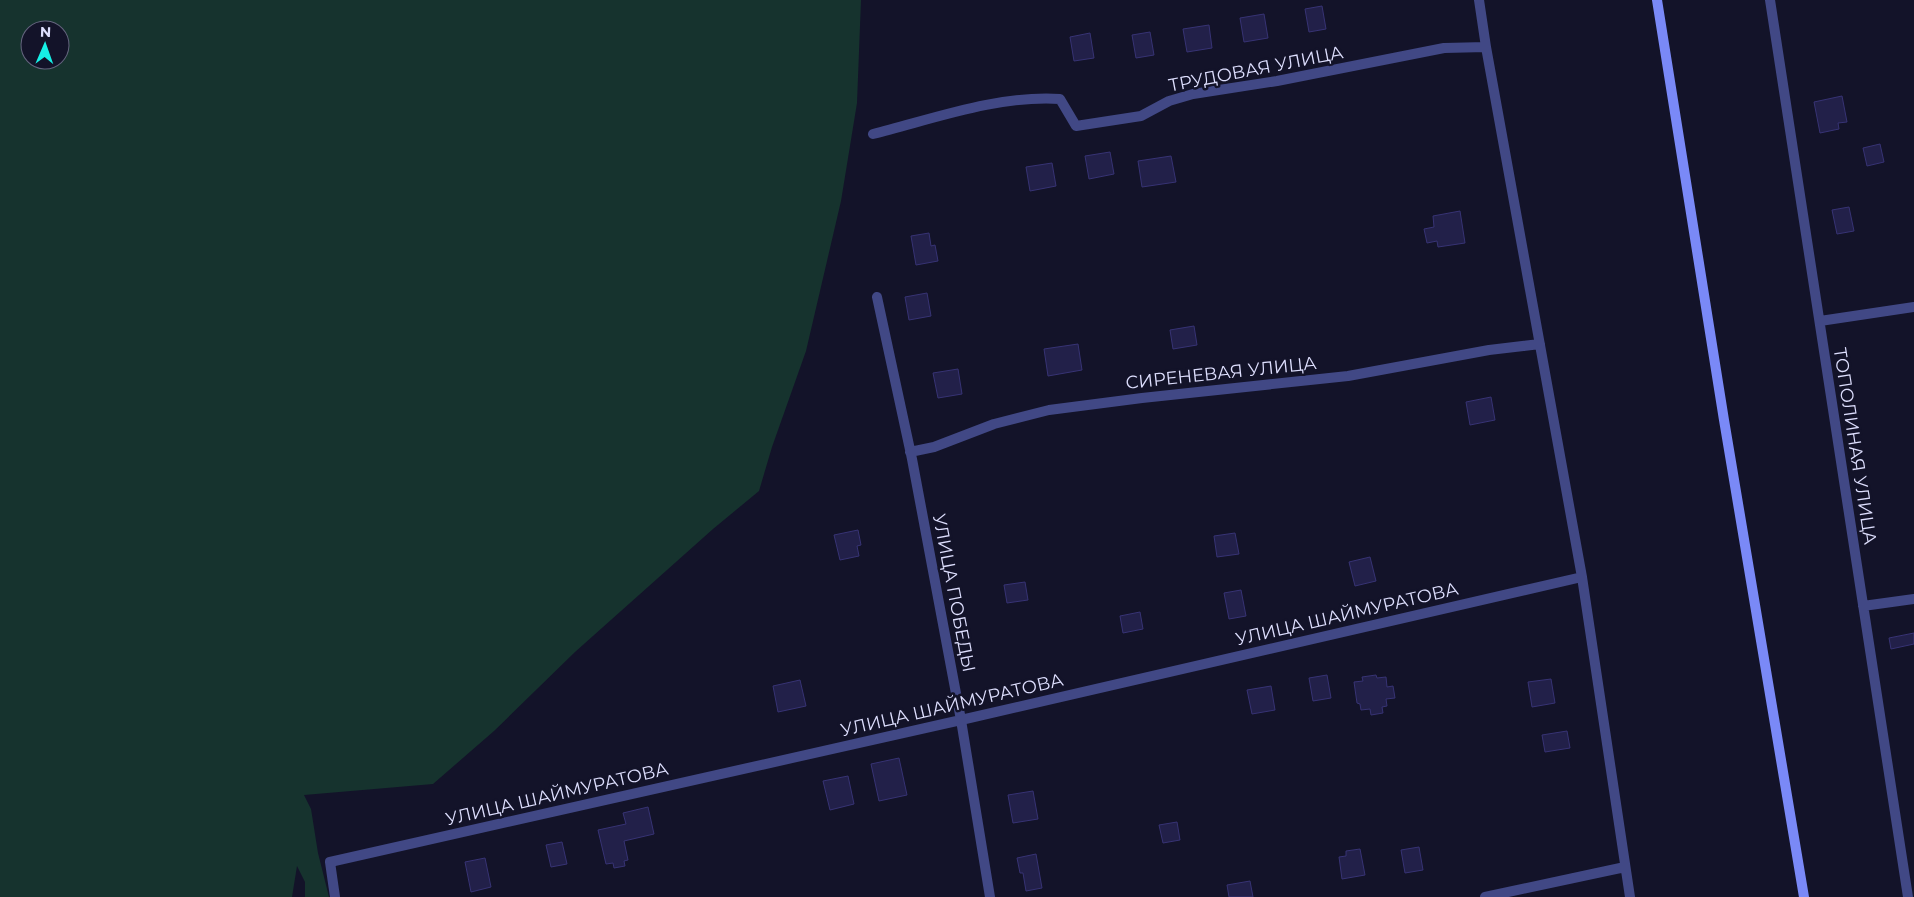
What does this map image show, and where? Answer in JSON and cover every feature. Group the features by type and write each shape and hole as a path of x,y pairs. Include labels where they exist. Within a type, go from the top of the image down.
{"main road":[{"path":"1657,0 1804,897"}],"street":[{"path":"1479,0 1582,577 1630,897"},
{"name":"ТОПОЛИНАЯ УЛИЦА","path":"1770,0 1908,897"},
{"name":"ТРУДОВАЯ УЛИЦА","path":"873,134 1003,101 1037,98 1060,99 1076,126 1142,116 1169,101 1193,94 1277,81 1444,48 1486,46"},
{"name":"УЛИЦА ПОБЕДЫ","path":"877,297 910,452 961,720 990,897"},
{"path":"1820,321 1914,307"},
{"name":"СИРЕНЕВАЯ УЛИЦА","path":"910,452 934,447 994,424 1049,410 1348,376 1489,350 1540,344"},
{"name":"УЛИЦА ШАЙМУРАТОВА","path":"335,897 330,862 961,720 1582,577"},
{"path":"1863,606 1914,599"},
{"path":"1485,897 1625,867"}],"green space":[{"path":"0,0 861,0 857,103 841,201 806,351 772,447 759,491 713,529 575,652 494,731 433,784 304,795 311,809 318,853 329,897 305,897 305,882 297,866 292,897 0,897"}],"building":[{"path":"1322,6 1326,29 1309,32 1305,9"},
{"path":"1264,14 1268,38 1244,42 1240,18"},
{"path":"1209,25 1212,48 1187,52 1183,29"},
{"path":"1150,32 1154,55 1136,58 1132,35"},
{"path":"1090,33 1094,58 1074,61 1070,37"},
{"path":"1842,96 1847,122 1838,123 1839,129 1820,133 1814,102"},
{"path":"1880,144 1884,162 1867,166 1863,148"},
{"path":"1110,152 1114,174 1089,179 1085,156"},
{"path":"1171,156 1176,182 1142,187 1138,161"},
{"path":"1052,163 1056,186 1030,191 1026,167"},
{"path":"1849,207 1854,231 1837,234 1832,210"},
{"path":"1460,211 1465,243 1438,247 1437,241 1427,243 1424,229 1434,227 1433,216"},
{"path":"929,233 931,246 935,245 938,261 916,265 911,236"},
{"path":"927,293 931,316 909,320 905,297"},
{"path":"1194,326 1197,345 1173,349 1170,330"},
{"path":"1078,344 1082,370 1048,376 1044,349"},
{"path":"958,369 962,394 938,398 933,373"},
{"path":"1491,397 1495,420 1470,425 1466,402"},
{"path":"858,530 861,545 857,546 859,556 840,560 834,535"},
{"path":"1235,533 1239,554 1217,557 1214,536"},
{"path":"1370,557 1376,581 1355,586 1349,562"},
{"path":"1025,582 1028,600 1007,603 1004,585"},
{"path":"1241,590 1246,616 1229,619 1224,593"},
{"path":"1140,612 1143,629 1123,633 1120,616"},
{"path":"1914,633 1914,644 1891,649 1889,638"},
{"path":"1327,675 1331,698 1313,701 1309,678"},
{"path":"1376,675 1377,678 1386,677 1387,687 1393,686 1395,698 1386,699 1387,706 1382,707 1383,713 1371,715 1370,709 1361,710 1360,704 1357,703 1354,682 1363,681 1362,677"},
{"path":"1551,679 1555,703 1532,707 1528,682"},
{"path":"800,680 806,706 778,712 773,686"},
{"path":"1271,686 1275,710 1252,714 1247,690"},
{"path":"1567,731 1570,748 1545,752 1542,735"},
{"path":"899,758 907,795 879,801 871,764"},
{"path":"848,776 854,804 830,810 823,781"},
{"path":"1033,791 1038,819 1013,823 1008,795"},
{"path":"648,807 654,834 624,841 628,860 624,861 625,866 614,868 613,863 606,864 598,830 626,824 623,813"},
{"path":"1177,822 1180,840 1163,843 1159,825"},
{"path":"562,842 567,864 551,867 546,845"},
{"path":"1419,847 1423,870 1405,873 1401,850"},
{"path":"1360,849 1365,875 1342,879 1339,857 1346,856 1346,851"},
{"path":"1036,854 1042,888 1026,891 1023,873 1020,873 1017,858"},
{"path":"485,858 491,887 471,892 465,862"},
{"path":"1250,881 1253,897 1229,897 1227,885"}]}
